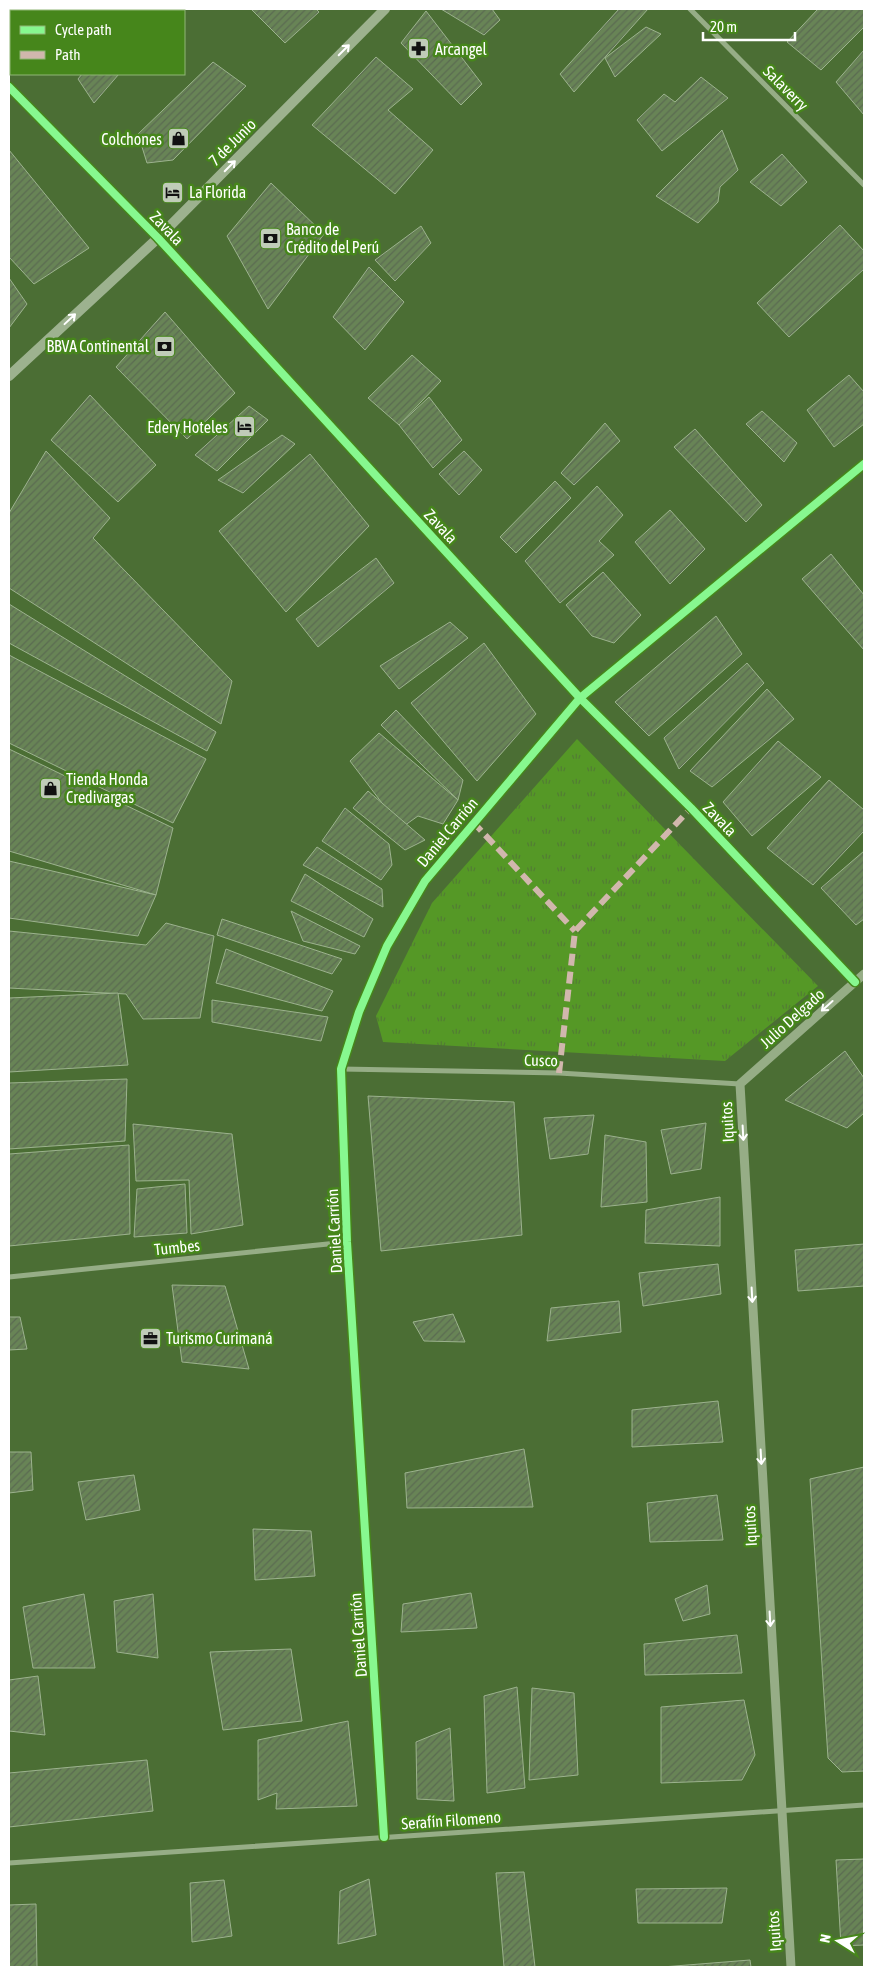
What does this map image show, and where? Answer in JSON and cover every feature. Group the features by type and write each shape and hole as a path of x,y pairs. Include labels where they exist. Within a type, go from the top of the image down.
{"main road":[{"name":"7 de Junio","path":"9,376 158,238 385,9"}],"street":[{"name":"Salaverry","path":"690,9 864,185"},
{"name":"Zavala","path":"9,87 158,238 580,698 691,808 855,982"},
{"name":"Daniel Carrión","path":"384,1837 347,1242 341,1069 359,1012 387,946 425,881 580,698 864,464"},
{"name":"Julio Delgado","path":"740,1084 864,974"},
{"name":"Cusco","path":"341,1069 559,1073 740,1084"},
{"name":"Iquitos","path":"740,1084 791,1967"},
{"name":"Tumbes","path":"9,1277 347,1242"},
{"name":"Serafín Filomeno","path":"9,1864 864,1805"}],"green space":[{"path":"577,739 818,986 725,1061 383,1042 376,1016 432,903"}],"building":[{"path":"102,9 103,10 42,10"},
{"path":"251,9 316,9 319,12 285,43"},
{"path":"441,9 492,9 500,20 484,35"},
{"path":"619,9 648,9 574,92 560,74"},
{"path":"818,9 864,9 864,27 821,70 787,42"},
{"path":"426,11 482,84 461,105 401,43"},
{"path":"646,27 661,34 615,77 605,58"},
{"path":"864,50 864,115 836,82"},
{"path":"376,57 413,89 388,110 433,150 395,194 312,125"},
{"path":"213,62 246,86 173,160 147,163 138,134"},
{"path":"81,75 118,75 94,103 78,79"},
{"path":"701,77 728,98 662,151 637,120 664,94 675,102"},
{"path":"722,130 738,170 720,187 718,202 698,223 656,196"},
{"path":"9,150 89,248 34,284 9,257"},
{"path":"782,154 807,182 781,206 750,182"},
{"path":"271,183 324,234 268,309 227,236"},
{"path":"840,225 864,251 864,269 789,337 757,303"},
{"path":"421,226 431,243 395,281 375,260"},
{"path":"369,267 404,302 365,350 333,317"},
{"path":"9,278 27,304 9,328"},
{"path":"165,312 235,393 187,439 116,367"},
{"path":"412,355 441,381 399,425 368,398"},
{"path":"849,375 864,392 864,424 834,447 807,410"},
{"path":"90,395 156,465 118,502 51,440"},
{"path":"429,397 462,440 433,468 399,425"},
{"path":"249,406 268,420 217,471 195,455"},
{"path":"762,411 797,443 784,462 746,424"},
{"path":"605,423 620,441 574,485 561,473"},
{"path":"695,429 762,505 746,522 674,447"},
{"path":"282,435 295,444 243,493 218,480"},
{"path":"46,451 110,518 93,538 232,681 221,724 9,588 9,513"},
{"path":"464,451 482,470 459,495 439,474"},
{"path":"310,454 369,526 286,612 219,531"},
{"path":"555,481 571,498 516,553 500,537"},
{"path":"597,486 623,515 599,541 614,555 560,603 525,561"},
{"path":"670,510 705,549 670,584 635,542"},
{"path":"831,554 864,595 864,650 802,579"},
{"path":"376,558 394,583 318,647 296,619"},
{"path":"603,572 641,615 614,643 592,636 566,605"},
{"path":"9,604 216,732 207,751 9,643"},
{"path":"716,616 742,654 649,736 615,702"},
{"path":"450,622 468,638 399,689 380,666"},
{"path":"484,643 536,714 477,781 411,703"},
{"path":"9,655 206,759 173,823 9,743"},
{"path":"747,663 764,683 679,769 664,738"},
{"path":"767,689 794,719 712,787 690,771"},
{"path":"396,710 463,780 458,800 381,725"},
{"path":"379,733 458,800 443,824 418,816 401,828 350,761"},
{"path":"778,741 821,777 752,836 723,802"},
{"name":"Tienda Honda Credivargas","path":"9,749 173,828 156,895 9,851"},
{"path":"829,780 864,810 864,831 813,885 767,848"},
{"path":"368,791 425,840 405,850 353,808"},
{"path":"345,808 389,844 392,865 381,880 322,841"},
{"path":"317,847 382,889 383,907 303,865"},
{"path":"864,851 864,919 856,925 821,888"},
{"path":"9,861 156,895 138,936 9,918"},
{"path":"305,874 373,919 364,937 291,901"},
{"path":"291,911 360,946 355,954 303,941"},
{"path":"222,919 342,959 332,974 217,935"},
{"path":"166,923 214,936 200,1018 143,1019 126,994 9,988 9,931 146,945"},
{"path":"226,949 333,991 322,1011 216,983"},
{"path":"118,993 128,1065 9,1072 9,998"},
{"path":"212,1000 328,1017 321,1041 212,1022"},
{"path":"845,1051 864,1078 864,1113 847,1128 785,1100"},
{"path":"127,1079 125,1141 9,1149 9,1083"},
{"path":"368,1096 514,1102 522,1235 381,1251"},
{"path":"594,1115 588,1154 550,1159 544,1118"},
{"path":"706,1123 701,1169 671,1174 661,1130"},
{"path":"133,1124 232,1134 243,1225 191,1234 189,1180 136,1181"},
{"path":"605,1135 646,1142 647,1202 601,1207"},
{"path":"129,1145 130,1234 9,1246 9,1154"},
{"path":"185,1184 187,1233 134,1237 137,1189"},
{"path":"720,1197 720,1246 645,1243 646,1210"},
{"path":"864,1244 864,1286 798,1291 795,1250"},
{"path":"718,1264 721,1294 643,1306 639,1273"},
{"path":"172,1285 225,1286 249,1369 182,1362"},
{"path":"619,1301 621,1332 547,1341 551,1308"},
{"path":"453,1314 465,1342 424,1341 413,1322"},
{"path":"9,1317 20,1317 27,1349 9,1350"},
{"path":"718,1401 723,1442 632,1447 632,1410"},
{"path":"524,1449 533,1507 407,1508 405,1473"},
{"path":"9,1452 31,1452 33,1490 9,1493"},
{"path":"864,1467 864,1771 842,1772 828,1758 810,1479"},
{"path":"134,1475 140,1510 86,1520 78,1482"},
{"path":"717,1495 723,1540 650,1542 647,1503"},
{"path":"253,1529 311,1531 315,1576 255,1580"},
{"path":"707,1585 710,1614 683,1621 675,1599"},
{"path":"471,1593 477,1628 401,1632 403,1604"},
{"path":"84,1594 95,1668 33,1668 23,1607"},
{"path":"153,1594 158,1658 117,1652 114,1601"},
{"path":"737,1635 742,1673 645,1675 644,1644"},
{"path":"291,1649 302,1721 223,1730 210,1652"},
{"path":"38,1676 45,1735 9,1731 9,1680"},
{"path":"517,1687 525,1788 487,1793 484,1696"},
{"path":"532,1688 574,1693 578,1775 529,1780"},
{"path":"744,1700 755,1755 742,1780 661,1783 661,1707"},
{"path":"348,1721 357,1806 276,1809 277,1793 258,1800 258,1740"},
{"path":"450,1728 454,1801 417,1799 416,1742"},
{"path":"147,1760 153,1811 9,1827 9,1773"},
{"path":"864,1859 864,1945 841,1946 836,1860"},
{"path":"524,1872 535,1967 504,1967 496,1873"},
{"path":"369,1879 376,1935 338,1944 340,1891"},
{"path":"224,1880 232,1936 192,1942 190,1883"},
{"path":"727,1888 722,1923 638,1923 636,1889"},
{"path":"36,1904 37,1967 9,1967 9,1905"},
{"path":"750,1960 751,1967 662,1967"}],"marked path":[{"path":"559,1073 575,931 691,808"},
{"path":"473,822 575,931"}],"cycle path":[{"path":"9,87 158,238 580,698 691,808 855,982"},
{"path":"384,1837 347,1242 341,1069 359,1012 387,946 425,881 580,698 864,464"}],"place":[{"name":"Arcangel","path":"419,49"},
{"name":"Colchones","path":"178,139"},
{"name":"La Florida","path":"173,192"},
{"name":"Banco de Crédito del Perú","path":"270,238"},
{"name":"BBVA Continental","path":"165,346"},
{"name":"Edery Hoteles","path":"244,427"},
{"name":"Tienda Honda Credivargas","path":"50,788"},
{"name":"Turismo Curimaná","path":"150,1338"}]}
